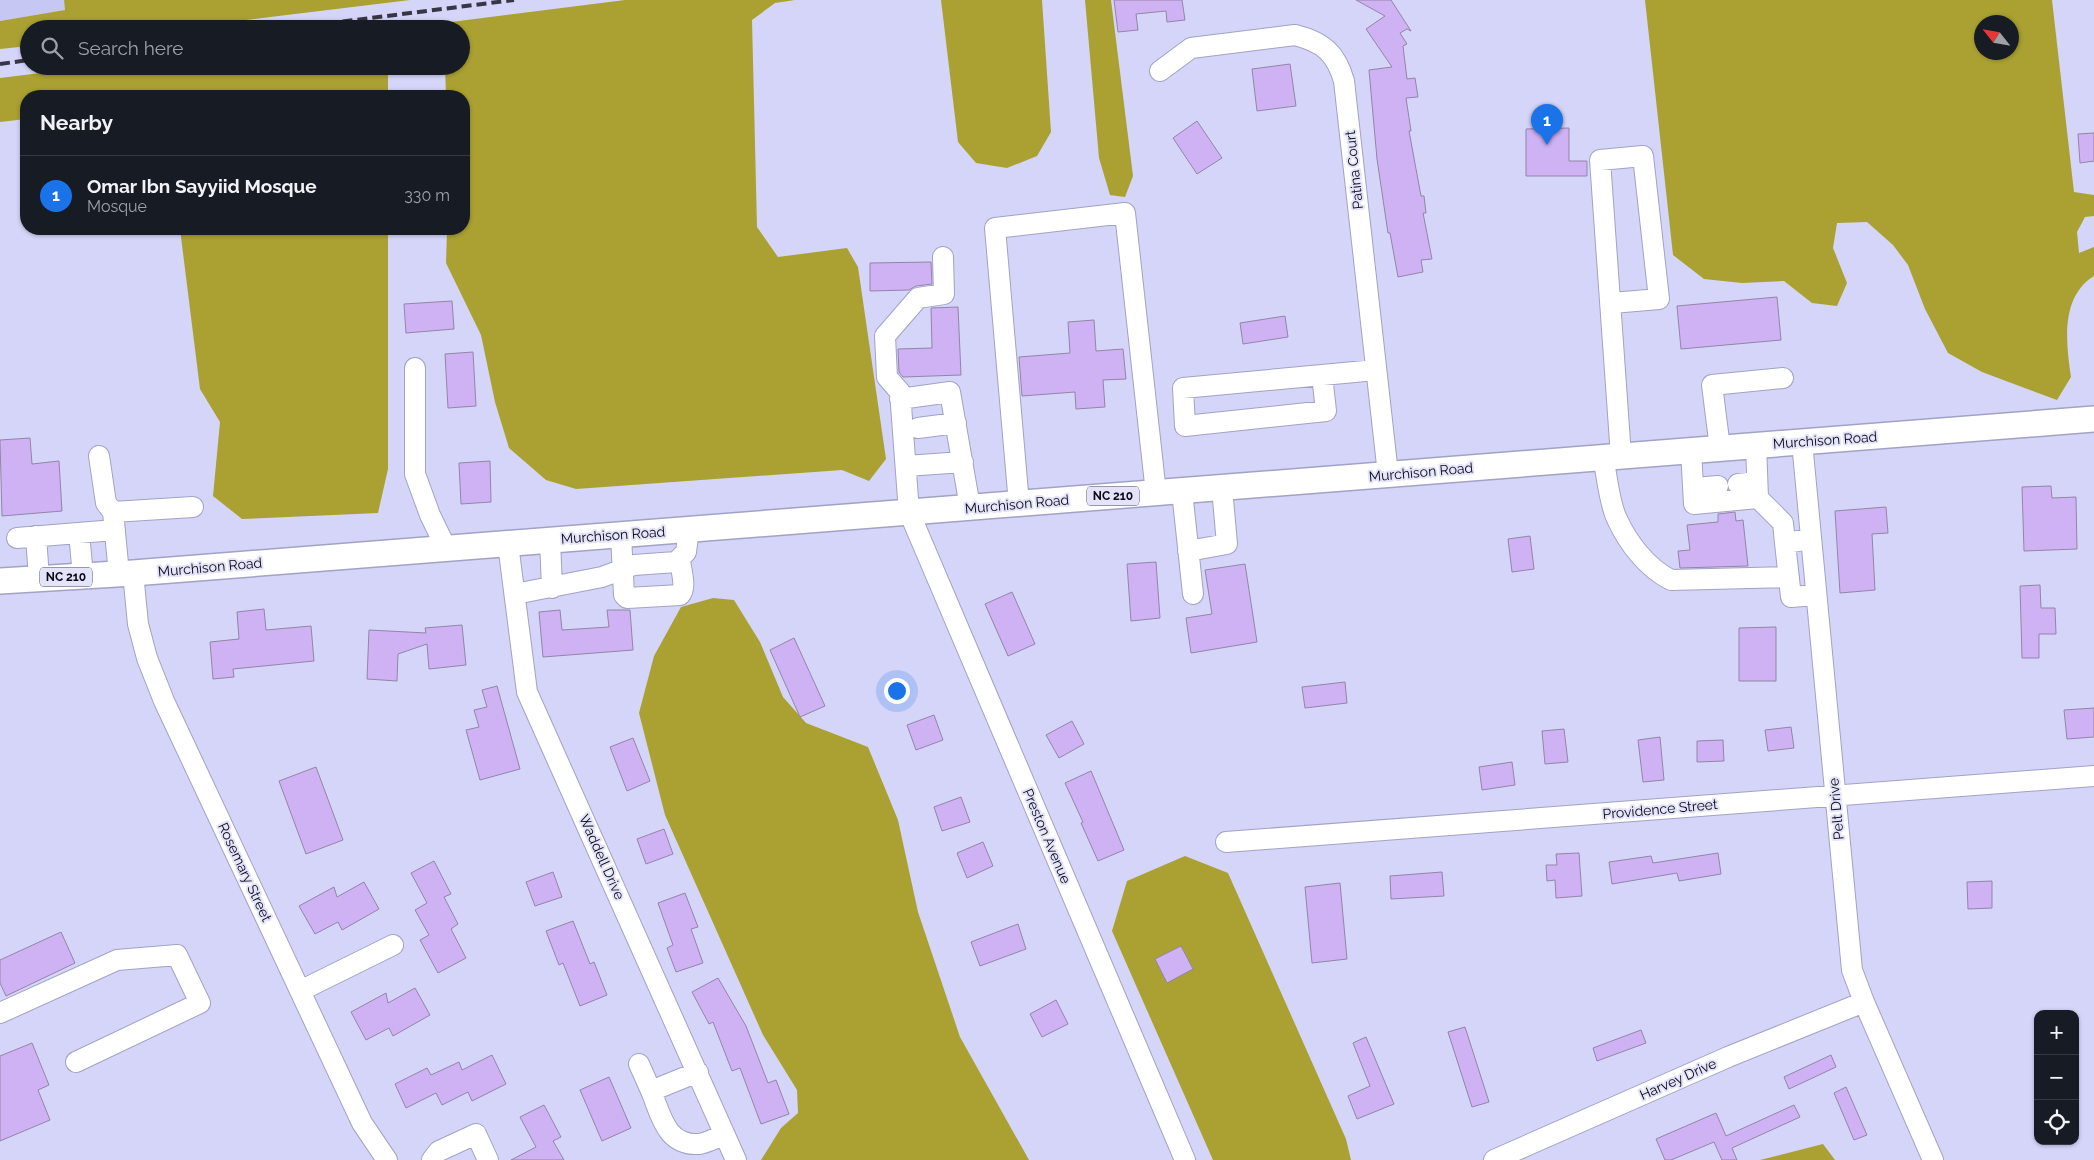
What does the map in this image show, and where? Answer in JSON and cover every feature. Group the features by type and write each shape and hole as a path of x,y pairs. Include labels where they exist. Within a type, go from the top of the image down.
{"main road":[{"name":"Murchison Road","path":"0,582 126,574 2094,419"}],"street":[{"name":"Patina Court","path":"1160,71 1190,48 1294,35 1310,39 1326,48 1339,62 1344,81 1388,474"},
{"path":"1612,304 1659,299 1643,156 1600,160 1612,304 1612,457 1616,518 1639,553 1657,573 1671,580 1789,577"},
{"path":"1019,504 995,228 1125,213 1156,492"},
{"path":"943,257 944,294 918,298 885,336 887,377 900,392 900,399 950,392 970,507"},
{"path":"415,368 415,474 430,516 446,548"},
{"path":"1322,375 1326,411 1185,426 1183,388 1322,375 1376,370"},
{"path":"1720,448 1712,384 1783,378"},
{"name":"Preston Avenue","path":"900,399 909,512 1185,1160"},
{"path":"918,428 956,423"},
{"name":"Pelt Drive","path":"1802,442 1852,970 1864,1002 1933,1160"},
{"path":"1743,488 1756,445"},
{"path":"1691,450 1694,504 1743,488"},
{"name":"Rosemary Street","path":"99,456 106,503 114,521 138,624 150,666 164,701 362,1123 387,1160"},
{"path":"906,466 963,462"},
{"path":"1188,551 1227,544 1222,488"},
{"path":"1694,488 1743,488 1783,523 1791,597 1816,595"},
{"path":"1182,491 1193,594"},
{"path":"39,579 27,537 79,533 114,521 193,507"},
{"path":"622,535 624,595 627,598 676,596 683,590 680,560 688,547 688,529"},
{"path":"79,533 83,576"},
{"path":"1785,542 1811,539"},
{"path":"550,540 552,588"},
{"name":"Waddell Drive","path":"508,544 527,692 736,1160"},
{"path":"515,594 602,577 623,569 680,560"},
{"name":"Providence Street","path":"1226,842 2094,776"},
{"path":"300,991 393,946"},
{"path":"0,1013 117,960 177,955 200,1003 76,1062"},
{"name":"Harvey Drive","path":"1494,1160 1728,1057 1864,1002"},
{"path":"639,1064 668,1133 673,1138 699,1144 725,1135"},
{"path":"651,1091 698,1072"},
{"path":"432,1160 439,1151 476,1134 488,1160"}],"shaded area":[{"path":"0,0 64,0 65,10 0,21"},
{"path":"64,0 410,0 247,20 20,20 20,47 0,49 0,21 65,10"},
{"path":"625,0 795,0 775,3 752,20 757,227 778,257 847,248 858,267 886,459 869,481 842,470 576,489 546,480 509,448 495,402 481,335 446,263 447,235 470,235 470,90 446,90 445,75 470,75 470,20 467,20"},
{"path":"941,0 1042,0 1051,132 1037,156 1007,168 976,163 958,142"},
{"path":"1085,0 1111,0 1133,176 1125,197 1110,195 1099,158"},
{"path":"1645,0 2052,0 2074,192 2094,195 2094,216 2085,217 2077,232 2079,253 2094,247 2094,276 2083,285 2075,296 2070,308 2067,336 2071,377 2057,400 1982,372 1948,353 1925,309 1908,265 1893,245 1867,222 1837,223 1833,248 1847,283 1837,306 1812,303 1784,281 1742,283 1704,279 1673,255"},
{"path":"24,75 388,75 388,90 20,90 20,120 0,122 0,78"},
{"path":"181,235 388,235 388,469 378,513 242,519 213,496 220,422 200,389"},
{"path":"713,598 734,600 760,642 783,697 806,723 868,747 898,820 918,912 960,1037 1029,1160 761,1160 781,1128 798,1113 797,1090 763,1035 665,815 639,713 654,656 681,607"},
{"path":"1185,856 1228,873 1346,1139 1351,1160 1213,1160 1112,931 1127,881"},
{"path":"1823,1144 1835,1160 1760,1160"}],"building":[{"path":"1114,0 1182,0 1185,20 1167,22 1166,11 1136,14 1138,30 1118,32"},
{"path":"1356,0 1391,0 1411,31 1407,29 1400,33 1407,44 1403,46 1407,79 1415,78 1418,97 1406,98 1411,131 1409,131 1421,196 1424,196 1426,213 1423,213 1432,259 1421,260 1423,272 1398,277 1390,233 1388,233 1377,159 1369,70 1392,67 1366,29 1385,16"},
{"path":"1290,64 1296,106 1257,111 1252,69"},
{"path":"1197,121 1222,158 1197,174 1173,138"},
{"path":"1569,128 1569,161 1587,161 1587,176 1526,176 1526,129"},
{"path":"2094,133 2094,161 2080,163 2078,134"},
{"path":"931,262 932,284 916,286 909,290 870,291 870,263"},
{"path":"1777,297 1781,340 1681,349 1677,306"},
{"path":"452,301 454,329 406,333 404,304"},
{"path":"958,307 961,375 903,377 899,372 898,349 932,348 931,308"},
{"path":"1285,316 1288,337 1243,344 1240,323"},
{"path":"1094,320 1096,351 1123,349 1126,379 1103,380 1105,407 1076,409 1075,392 1022,396 1019,357 1070,353 1068,322"},
{"path":"473,352 476,406 448,408 445,354"},
{"path":"30,438 32,464 59,461 62,511 2,516 0,440"},
{"path":"490,461 491,502 461,504 459,463"},
{"path":"2051,486 2052,498 2076,497 2077,549 2024,551 2022,487"},
{"path":"1886,507 1888,533 1872,534 1875,590 1840,593 1835,511"},
{"path":"1735,512 1736,521 1743,520 1748,566 1680,568 1678,551 1690,550 1687,525 1718,522 1718,514"},
{"path":"1530,536 1534,569 1512,572 1508,539"},
{"path":"1156,562 1160,618 1131,621 1127,564"},
{"path":"1245,564 1257,642 1191,653 1186,618 1212,614 1205,570"},
{"path":"2040,585 2041,608 2055,608 2056,634 2039,634 2039,658 2022,658 2020,586"},
{"path":"1012,592 1035,644 1008,656 985,604"},
{"path":"264,609 266,630 311,626 314,661 233,669 234,677 213,679 210,642 239,639 237,612"},
{"path":"560,610 562,630 609,627 607,610 630,610 633,650 543,657 539,612"},
{"path":"462,625 466,665 429,669 427,644 398,654 397,681 367,679 369,630 426,633 425,628"},
{"path":"1776,627 1776,681 1739,681 1739,628"},
{"path":"794,638 825,706 800,717 770,650"},
{"path":"1345,682 1347,703 1305,708 1302,687"},
{"path":"497,686 520,769 480,780 466,730 479,727 474,710 487,707 482,690"},
{"path":"2094,708 2094,737 2067,739 2064,710"},
{"path":"934,715 943,740 916,750 907,725"},
{"path":"1072,721 1084,744 1059,758 1046,735"},
{"path":"1791,727 1794,748 1768,751 1765,730"},
{"path":"1564,729 1568,762 1545,764 1542,731"},
{"path":"1660,737 1664,780 1643,782 1638,740"},
{"path":"633,738 650,781 627,791 610,747"},
{"path":"1723,740 1724,761 1697,762 1697,741"},
{"path":"1512,762 1515,785 1482,790 1479,767"},
{"path":"316,767 343,840 306,854 279,781"},
{"path":"1091,771 1124,850 1098,861 1065,783"},
{"path":"961,797 970,822 942,831 934,807"},
{"path":"664,829 673,854 646,864 637,839"},
{"path":"983,842 993,866 967,878 957,853"},
{"path":"1579,853 1582,896 1556,898 1555,880 1547,881 1546,865 1557,865 1556,854"},
{"path":"1718,853 1721,874 1679,881 1677,873 1612,884 1609,862 1651,856 1653,863"},
{"path":"434,861 451,894 444,897 458,924 451,929 466,958 438,973 420,940 429,935 415,910 427,903 411,873"},
{"path":"553,872 562,897 535,906 526,882"},
{"path":"1442,872 1444,896 1391,899 1390,876"},
{"path":"1992,881 1992,908 1968,909 1967,882"},
{"path":"364,882 379,909 342,930 338,922 315,934 299,906 334,887 337,897"},
{"path":"1340,883 1347,959 1312,963 1305,887"},
{"path":"685,893 698,927 691,929 703,963 676,972 667,948 673,945 658,903"},
{"path":"573,921 590,964 594,962 607,995 580,1006 563,963 559,965 546,931"},
{"path":"1018,924 1026,949 980,966 971,942"},
{"path":"61,932 75,963 6,996 0,983 0,960"},
{"path":"1181,946 1193,969 1167,983 1155,959"},
{"path":"718,978 746,1026 768,1083 776,1080 789,1114 761,1124 740,1068 732,1071 713,1022 709,1024 692,992"},
{"path":"415,988 430,1015 393,1036 389,1028 366,1040 351,1012 386,993 388,1003"},
{"path":"1056,1000 1068,1024 1042,1037 1030,1014"},
{"path":"1465,1027 1489,1102 1472,1107 1448,1032"},
{"path":"1641,1030 1646,1043 1597,1061 1593,1048"},
{"path":"1366,1037 1394,1104 1357,1119 1348,1096 1370,1086 1353,1043"},
{"path":"32,1043 49,1085 38,1090 50,1120 0,1141 0,1056"},
{"path":"492,1055 506,1084 472,1101 468,1092 442,1105 436,1093 406,1108 395,1084 427,1068 431,1075 459,1062 462,1070"},
{"path":"1831,1055 1836,1067 1789,1089 1784,1077"},
{"path":"609,1077 631,1128 602,1141 580,1090"},
{"path":"1846,1087 1867,1135 1854,1140 1834,1093"},
{"path":"544,1105 561,1137 553,1141 564,1160 511,1160 536,1147 520,1117"},
{"path":"1794,1105 1800,1117 1732,1148 1737,1160 1722,1160 1714,1142 1671,1160 1665,1160 1656,1139 1716,1113 1726,1136"}],"railway":[{"path":"355,20 514,0"},
{"path":"0,64 20,61"}],"place":[{"name":"Omar Ibn Sayyiid Mosque","path":"1547,145"}]}
